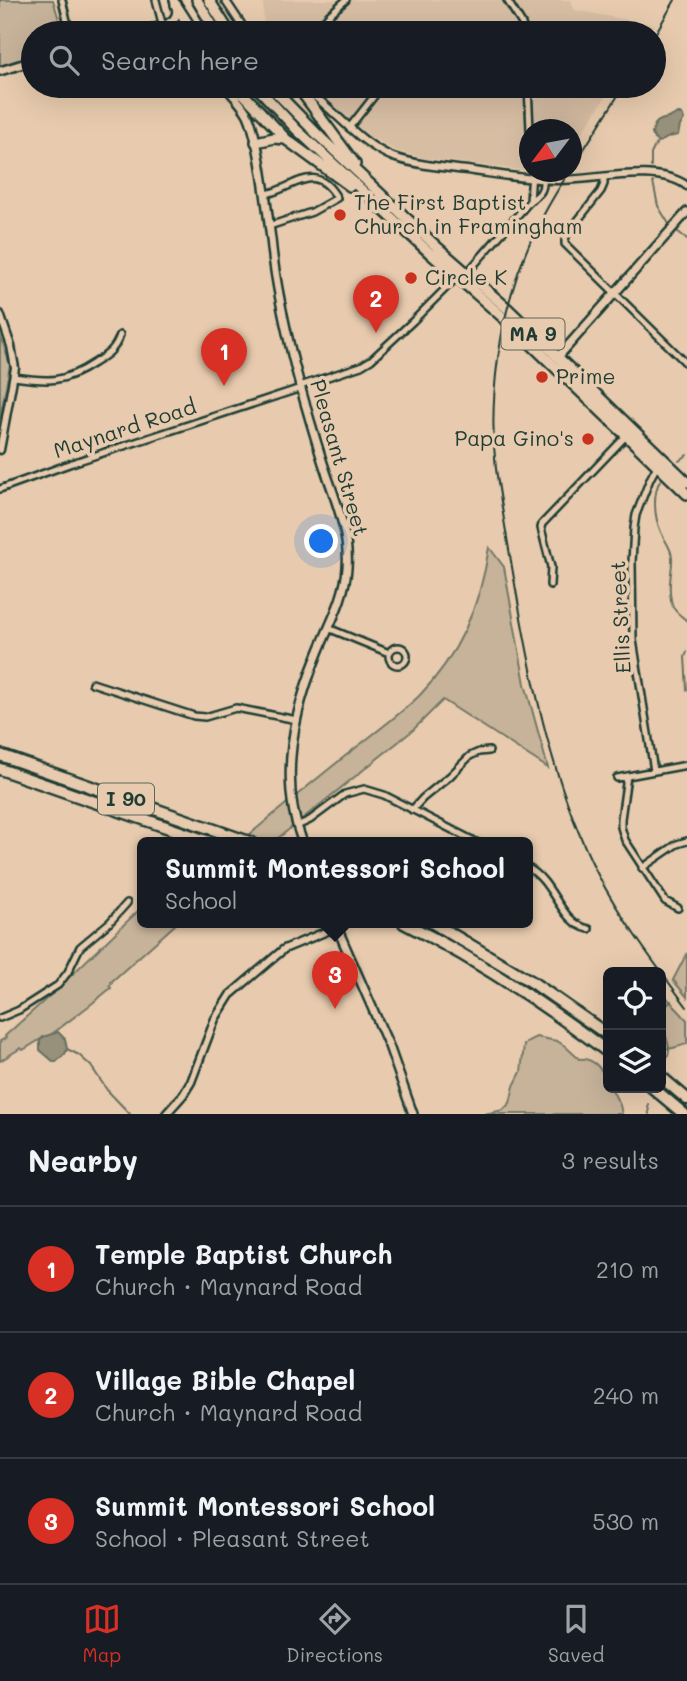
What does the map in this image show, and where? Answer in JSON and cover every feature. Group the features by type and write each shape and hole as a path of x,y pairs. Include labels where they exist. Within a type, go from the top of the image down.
{"highway":[{"path":"197,0 210,21"},
{"path":"209,0 222,21"},
{"path":"175,2 187,21"},
{"path":"248,98 287,139 388,214"},
{"name":"MA 9","path":"267,98 297,130 388,214 462,275 495,297 687,482"},
{"name":"MA 9","path":"281,98 687,494"},
{"path":"306,98 375,190"},
{"path":"256,142 278,137 287,139"},
{"name":"I 90","path":"0,755 235,837"},
{"name":"I 90","path":"0,769 195,837"},
{"path":"414,928 504,979 603,1048"},
{"path":"441,928 523,976 603,1032"},
{"path":"666,1081 687,1099"},
{"path":"659,1093 684,1114"}],"main road":[{"path":"172,21 177,11 175,2"},
{"path":"0,71 21,65"},
{"name":"Pleasant Street","path":"234,98 247,114 256,142 283,317 300,387 342,522 347,550 348,568 344,586 310,673 291,752 291,802 301,837"},
{"path":"558,357 687,212"},
{"path":"337,928 389,1046 413,1114"}],"street":[{"path":"62,0 67,21"},
{"path":"156,0 163,21"},
{"path":"225,0 239,21"},
{"path":"323,21 346,0"},
{"path":"509,1 520,21"},
{"path":"316,98 375,147 404,160 519,174"},
{"path":"349,128 373,98"},
{"path":"529,98 530,119"},
{"path":"582,179 652,175 666,176 687,184"},
{"path":"604,177 603,187 567,234 565,242 687,364"},
{"path":"266,194 312,178 327,185 337,198 313,212 269,226"},
{"path":"530,201 531,182"},
{"name":"Maynard Road","path":"0,489 356,368 371,360 462,275 543,190 543,182"},
{"path":"0,314 14,362 14,377 0,450"},
{"path":"14,377 44,381 74,376 108,355 120,335"},
{"path":"550,585 551,567 542,524 627,435"},
{"name":"Ellis Street","path":"654,771 633,640 632,562 636,515 658,466"},
{"path":"328,628 389,653"},
{"path":"92,683 194,716 205,717 230,708 242,708 297,720"},
{"path":"412,810 470,756 489,751"},
{"path":"617,778 687,765"},
{"path":"627,776 621,827 627,844 665,901 678,908"},
{"path":"297,826 310,820 345,794 364,789 377,792 466,837"},
{"path":"642,867 677,844 687,841"},
{"path":"533,872 544,881 574,923 589,929"},
{"path":"0,1018 19,1010 58,985 68,972 80,947 110,922 127,903"},
{"path":"166,1114 187,1089 215,1018 230,995 284,949 330,928"}],"shaded area":[{"path":"0,0 53,0 59,21 21,21 21,59 0,66"},
{"path":"263,0 571,0 574,10 633,21 264,21"},
{"path":"323,98 605,98 582,132 582,119 519,119 519,170 423,158 396,151 369,136"},
{"path":"677,113 684,119 678,135 660,142 655,140 652,134 658,121"},
{"path":"0,335 10,365 0,419"},
{"path":"489,547 504,567 525,684 548,768 443,700 412,731 280,837 247,837 419,696 457,646 474,608"},
{"path":"137,912 137,928 171,928 111,982 111,988 90,1005 48,1037 23,1050 21,1048 0,1061 0,1041"},
{"path":"687,953 687,997 673,980"},
{"path":"666,996 687,1020 687,1044 666,1048"},
{"path":"58,1032 65,1039 67,1049 65,1054 54,1062 40,1050 40,1041 43,1037"},
{"path":"536,1037 557,1041 579,1059 595,1063 603,1074 603,1093 614,1093 622,1114 484,1114 503,1110 510,1103 521,1072 524,1045"}],"waterway":[{"path":"651,167 651,154 657,142"},
{"path":"653,182 658,206 669,224"},
{"path":"677,231 687,239"},
{"path":"679,461 687,455"},
{"path":"661,479 656,491 656,512 671,553 671,600 674,609 687,621"},
{"path":"687,652 687,690"},
{"path":"667,1059 669,1047 662,1010 671,1001"},
{"path":"67,1049 91,1066 107,1090 130,1114"},
{"path":"648,1104 649,1114"}],"railway":[{"path":"663,21 675,0"},
{"path":"582,152 616,98"},
{"path":"563,182 530,242 509,304 495,387 496,469 538,700 546,736 569,806 598,875 640,942 687,1007"}],"place":[{"name":"The First Baptist Church in Framingham","path":"340,215"},
{"name":"Circle K","path":"411,278"},
{"name":"Village Bible Chapel","path":"376,333"},
{"name":"Prime","path":"542,377"},
{"name":"Temple Baptist Church","path":"224,386"},
{"name":"Papa Gino's","path":"588,439"},
{"name":"Summit Montessori School","path":"335,1009"}]}
